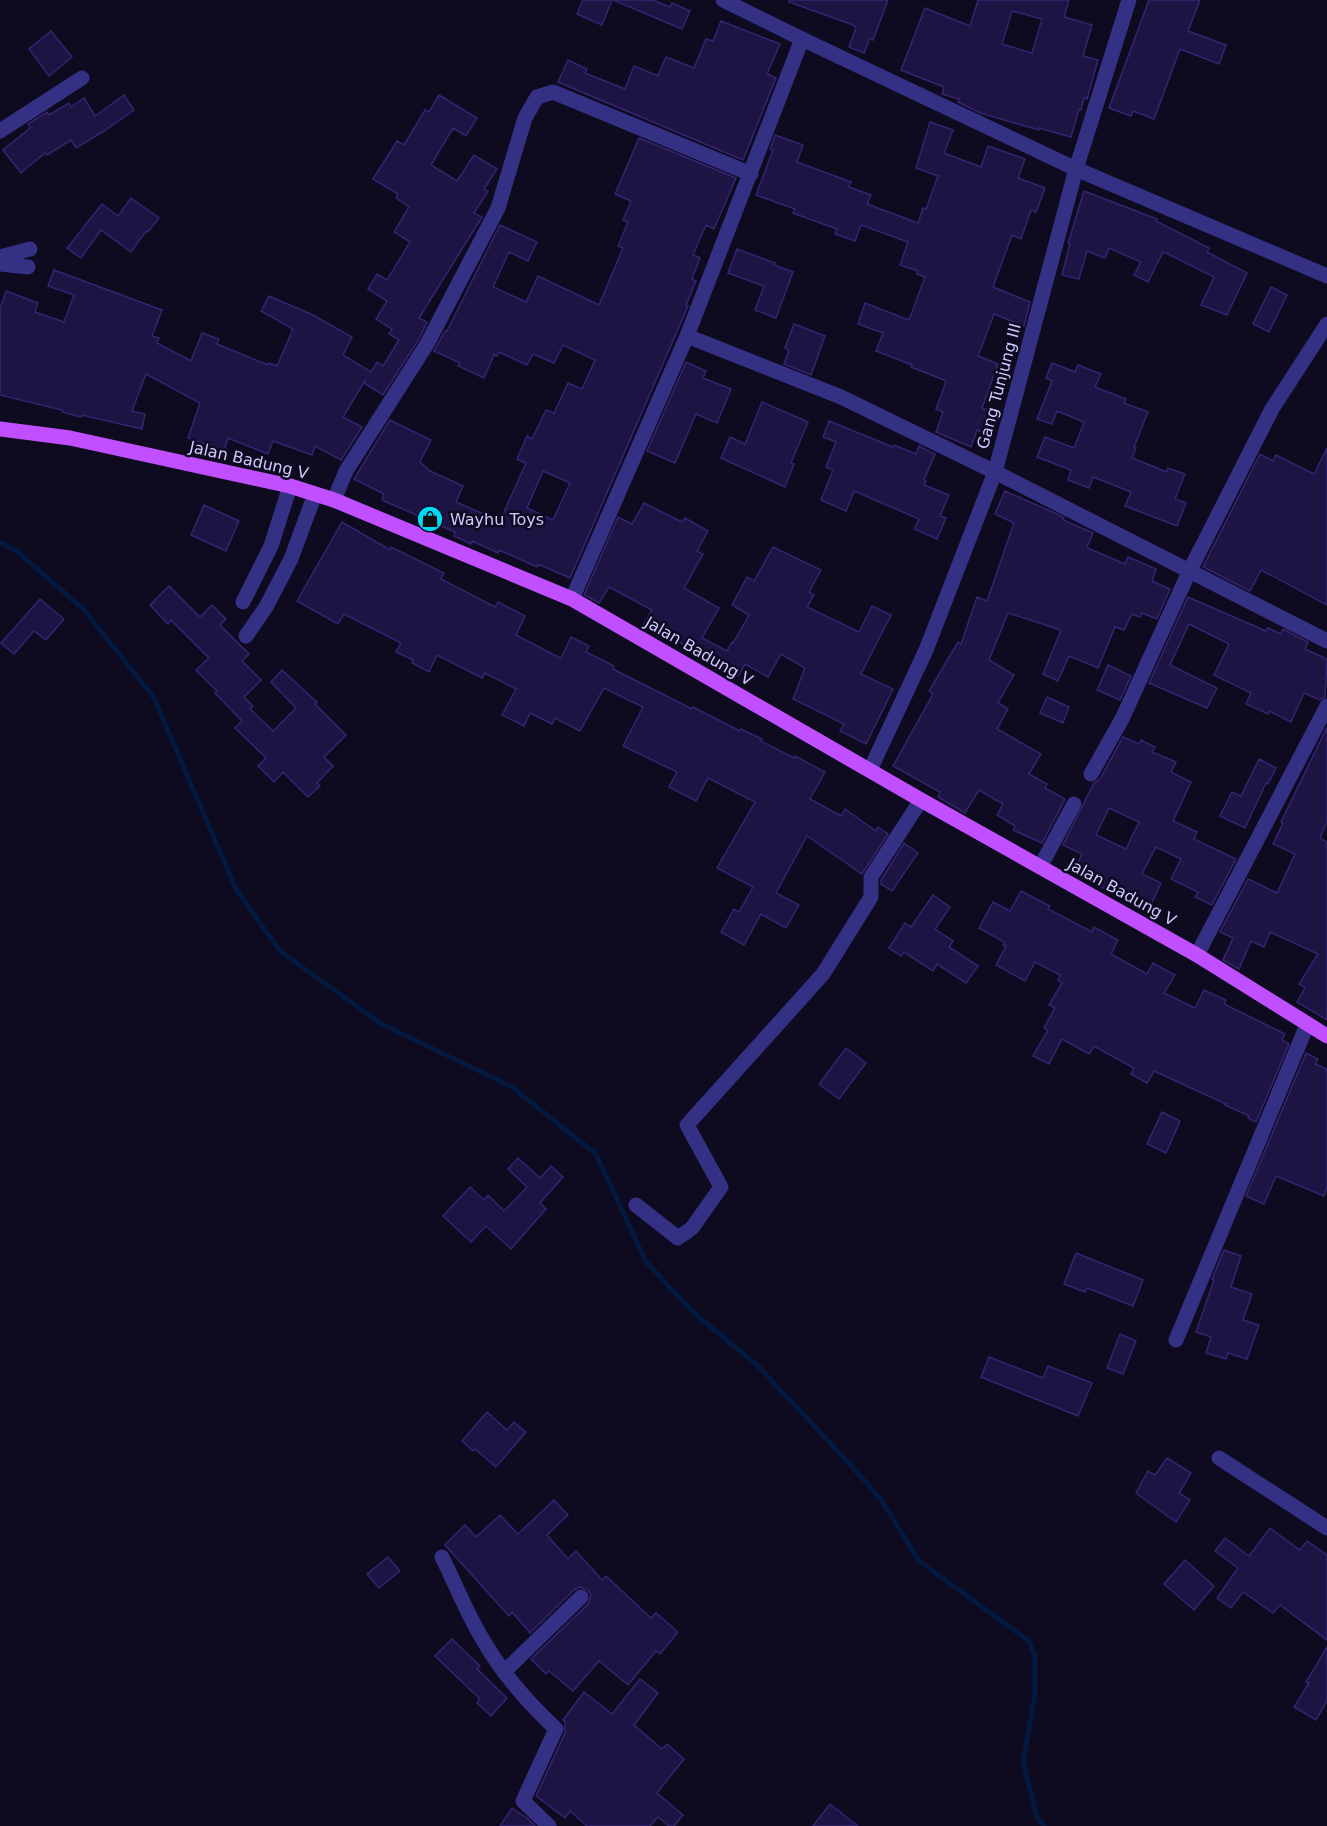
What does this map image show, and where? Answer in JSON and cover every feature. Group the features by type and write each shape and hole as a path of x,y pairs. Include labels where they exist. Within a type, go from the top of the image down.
{"main road":[{"name":"Jalan Badung V","path":"0,429 70,438 290,486 334,500 572,599 921,800 1197,955 1327,1036"}],"street":[{"path":"723,0 1076,169 1327,276"},
{"name":"Gang Tunjung III","path":"870,770 926,650 995,472 1076,169 1129,0"},
{"path":"572,599 687,336 802,39"},
{"path":"0,131 82,78"},
{"path":"334,500 346,471 427,344 498,208 525,118 537,97 553,93 751,174"},
{"path":"0,257 30,249"},
{"path":"0,264 28,267"},
{"path":"1092,774 1122,719 1189,572 1272,409 1327,324"},
{"path":"687,336 841,398 995,472 1327,641"},
{"path":"243,602 271,546 290,486"},
{"path":"246,636 266,607 291,559 315,494"},
{"path":"1197,955 1327,706"},
{"path":"636,1205 678,1238 693,1227 721,1187 687,1125 823,974 871,897 871,877 921,800"},
{"path":"1040,867 1074,804"},
{"path":"1176,1340 1307,1025"},
{"path":"1219,1458 1327,1528"},
{"path":"442,1557 482,1639 504,1672 538,1712 556,1729 524,1801 549,1826"},
{"path":"504,1672 581,1597"}],"building":[{"path":"583,0 612,0 602,25 577,14"},
{"path":"613,0 653,0 670,7 672,3 690,11 682,29"},
{"path":"789,0 888,0 873,40 870,38 864,53 849,47 856,28 853,25 789,2"},
{"path":"978,0 1069,0 1064,17 1092,25 1083,56 1098,60 1087,99 1084,98 1081,110 1079,109 1071,137 980,113 958,102 959,99 942,94 944,87 901,70 925,8 970,26","holes":["1012,11 1042,19 1032,53 1002,44"]},
{"path":"1149,0 1200,0 1188,31 1226,45 1219,64 1180,49 1154,119 1133,111 1131,116 1109,108"},
{"path":"721,21 780,44 767,74 776,78 743,160 558,82 568,60 587,69 585,73 625,89 634,66 658,76 666,57 694,68 706,39 713,41"},
{"path":"51,31 72,57 49,76 29,49"},
{"path":"124,95 134,110 76,148 71,140 47,155 45,153 21,173 3,150 30,128 28,124 47,112 49,115 69,103 71,107 84,98 95,116"},
{"path":"439,95 477,118 466,136 453,128 431,165 457,181 474,155 497,169 484,189 488,191 474,213 482,217 419,318 427,322 419,339 383,395 364,383 366,379 343,417 362,427 341,460 315,446 312,455 273,441 268,454 228,438 224,451 188,438 200,403 146,374 132,411 145,414 142,429 82,415 81,417 0,395 0,309 6,291 38,303 35,312 64,322 74,295 48,286 54,270 162,310 152,336 159,338 157,343 191,361 202,333 219,339 217,344 268,365 269,363 277,366 293,329 261,311 269,296 313,315 352,337 343,355 371,372 377,362 383,366 399,340 389,334 392,329 376,319 387,301 368,289 377,274 387,280 410,242 394,232 409,207 396,198 398,194 373,179 397,141 404,145 425,110 429,112"},
{"path":"930,122 953,130 944,153 981,167 988,146 1025,159 1018,178 1045,188 1036,212 1031,210 1021,239 1012,235 993,287 1030,302 1024,326 994,314 978,356 998,364 982,408 997,414 989,435 977,430 971,447 936,432 943,412 936,409 946,382 876,351 883,333 858,324 865,303 909,320 925,277 917,274 918,271 900,265 908,242 861,225 855,241 835,234 837,229 793,213 795,209 756,195 773,150 770,149 775,135 803,145 797,162 851,182 849,187 871,195 867,204 918,223 923,208 926,209 938,176 916,168"},
{"path":"639,138 736,178 714,229 706,225 693,255 700,258 692,279 696,281 686,305 688,306 570,578 538,564 537,567 499,550 498,553 472,541 471,544 454,536 455,532 382,500 384,494 354,479 390,420 431,440 420,462 430,471 463,486 456,502 500,521 526,463 517,459 527,436 532,439 546,410 554,413 568,383 582,389 595,360 563,345 554,363 533,354 527,365 499,352 497,356 494,355 484,378 434,351 447,331 500,225 537,242 528,261 509,252 493,287 526,302 538,276 599,305 623,248 618,246 628,222 623,220 631,201 615,194","holes":["543,471 570,483 553,520 527,508"]},
{"path":"1084,191 1157,219 1156,221 1209,248 1207,252 1247,273 1227,315 1201,305 1214,277 1163,252 1148,282 1134,275 1141,262 1109,248 1105,258 1087,251 1079,279 1062,275 1070,244 1068,243"},
{"path":"131,198 159,218 131,252 101,230 81,258 67,248 102,204 118,216"},
{"path":"737,249 793,272 776,318 755,310 764,286 728,273"},
{"path":"1271,287 1287,295 1269,332 1253,324"},
{"path":"794,324 825,336 811,375 784,364 789,350 785,348"},
{"path":"686,362 706,371 703,378 731,389 717,423 696,414 675,463 647,451"},
{"path":"1052,363 1075,372 1078,365 1101,374 1095,387 1126,399 1124,403 1148,412 1132,458 1167,472 1168,468 1185,474 1175,499 1186,503 1177,526 1125,506 1131,492 1093,477 1089,488 1068,480 1071,470 1037,457 1045,437 1074,448 1084,422 1057,411 1052,424 1037,419 1052,381 1046,378"},
{"path":"762,402 808,422 791,463 794,464 785,487 721,458 730,437 745,444"},
{"path":"829,421 893,447 894,445 916,454 919,446 935,454 924,485 949,495 940,516 946,518 937,539 914,529 919,519 854,491 846,511 821,500 833,470 826,467 836,442 823,437"},
{"path":"1327,448 1327,605 1261,570 1250,591 1203,567 1260,454 1273,461 1276,455 1314,474"},
{"path":"1005,491 1093,533 1087,547 1090,549 1125,564 1128,557 1156,569 1152,581 1170,589 1157,619 1142,613 1140,617 1132,614 1124,630 1115,627 1098,668 1069,656 1058,681 1043,674 1061,630 1008,613 989,660 1014,675 998,703 1008,709 997,729 1041,754 1029,774 1047,784 1045,788 1065,799 1042,843 1013,830 1015,826 997,815 1003,804 979,790 965,813 938,797 940,792 893,766 933,694 929,691 958,642 961,644 977,597 987,601 1014,523 995,514"},
{"path":"644,503 682,522 685,518 708,531 697,551 703,554 684,588 719,608 702,638 727,651 749,615 732,605 747,577 754,581 773,547 821,570 809,592 814,595 807,607 859,632 872,606 891,615 861,674 893,689 866,744 840,731 844,724 793,699 805,668 781,654 768,677 745,664 738,676 696,654 697,652 667,635 665,637 643,625 652,610 609,587 599,603 584,595 618,517 632,524"},
{"path":"204,505 239,521 226,551 191,535"},
{"path":"342,522 390,550 391,547 444,573 441,579 495,607 498,602 525,616 516,635 558,657 561,658 571,637 589,646 586,652 614,666 613,669 692,709 693,707 740,731 741,729 762,739 761,741 825,772 810,799 841,816 845,809 876,831 878,827 888,834 862,874 807,836 776,893 799,905 786,928 761,914 744,945 721,932 734,909 739,912 753,887 717,868 755,802 708,778 696,801 669,787 677,772 623,746 643,707 604,688 580,731 555,718 552,724 530,713 524,726 502,715 516,689 485,673 482,678 437,655 429,672 412,663 413,660 396,652 401,643 344,614 338,624 297,601"},
{"path":"169,586 200,617 212,605 226,619 220,625 249,654 242,661 261,680 244,697 253,706 250,709 273,731 296,708 271,682 282,670 317,702 315,704 346,735 324,757 333,766 317,783 320,786 308,797 283,772 274,782 258,766 266,758 235,728 242,721 196,670 209,658 171,620 168,624 150,605"},
{"path":"1188,597 1266,631 1268,628 1281,634 1283,629 1308,642 1305,649 1327,659 1325,697 1320,700 1304,693 1291,722 1269,711 1268,714 1246,704 1251,693 1214,675 1229,644 1189,624 1170,665 1217,688 1207,708 1149,683"},
{"path":"40,599 64,619 46,640 34,631 14,654 1,643"},
{"path":"1108,665 1131,676 1120,700 1097,690"},
{"path":"1047,697 1069,707 1063,723 1040,713"},
{"path":"1327,727 1327,822 1320,838 1327,842 1327,1020 1297,1002 1305,988 1299,984 1318,954 1270,932 1264,947 1251,941 1239,969 1223,960 1233,938 1220,932 1248,879 1277,893 1295,854 1273,844 1283,823 1281,822"},
{"path":"1123,737 1139,744 1141,740 1155,747 1152,752 1176,762 1171,772 1191,782 1173,821 1197,832 1194,839 1236,859 1212,905 1195,897 1198,892 1171,879 1181,859 1156,847 1142,874 1161,883 1151,905 1130,896 1128,900 1073,873 1082,854 1063,845 1094,783 1100,779","holes":["1109,808 1139,822 1126,849 1096,835"]},
{"path":"1259,759 1276,768 1268,784 1266,783 1245,828 1220,816 1232,792 1241,796"},
{"path":"904,843 918,853 892,891 881,884 881,880"},
{"path":"1021,891 1050,906 1048,909 1092,932 1094,927 1118,940 1111,954 1147,974 1153,963 1175,975 1164,993 1195,1008 1204,990 1226,1000 1224,1004 1285,1034 1282,1040 1289,1044 1256,1122 1226,1104 1154,1071 1147,1083 1131,1074 1134,1068 1094,1046 1089,1054 1062,1039 1049,1064 1033,1056 1048,1030 1044,1028 1055,1008 1049,1005 1062,983 1058,980 1060,975 1035,962 1025,981 996,965 1006,946 1003,945 1004,942 979,928 993,902 1010,911"},
{"path":"933,895 950,907 935,929 953,941 949,947 978,966 966,983 937,964 933,971 904,952 901,956 889,948 905,923 911,927"},
{"path":"846,1048 866,1063 839,1099 819,1084"},
{"path":"1306,1053 1318,1059 1315,1064 1327,1069 1327,1187 1324,1196 1276,1176 1264,1204 1246,1196"},
{"path":"1162,1112 1180,1121 1166,1153 1147,1144"},
{"path":"518,1158 540,1178 551,1166 563,1177 540,1203 546,1209 511,1249 486,1226 471,1242 443,1216 470,1187 484,1200 488,1195 504,1211 527,1187 508,1169"},
{"path":"1224,1250 1241,1256 1231,1287 1252,1294 1243,1320 1259,1325 1247,1359 1228,1353 1226,1359 1206,1353 1211,1337 1196,1332 1214,1280 1212,1279"},
{"path":"1076,1253 1143,1280 1133,1306 1087,1288 1085,1292 1064,1284"},
{"path":"1120,1334 1136,1341 1123,1374 1107,1368"},
{"path":"989,1357 1043,1378 1048,1366 1092,1383 1078,1416 981,1377"},
{"path":"487,1412 507,1430 514,1422 526,1432 496,1467 462,1441"},
{"path":"1167,1458 1191,1473 1179,1493 1190,1500 1176,1522 1136,1493 1148,1471 1155,1475"},
{"path":"554,1500 568,1515 547,1535 568,1559 576,1551 602,1580 606,1576 651,1618 656,1613 678,1632 660,1654 656,1651 628,1685 599,1661 573,1691 549,1671 546,1674 531,1659 588,1604 591,1595 588,1590 579,1587 574,1590 530,1633 512,1612 509,1616 445,1545 465,1525 476,1537 500,1515 518,1534"},
{"path":"1270,1528 1300,1550 1307,1541 1327,1555 1327,1640 1280,1605 1273,1613 1243,1592 1231,1608 1217,1598 1238,1568 1215,1551 1225,1538 1249,1556"},
{"path":"388,1557 400,1571 379,1588 367,1574"},
{"path":"1185,1560 1214,1586 1194,1610 1164,1584"},
{"path":"452,1639 480,1666 477,1669 507,1698 491,1716 477,1703 480,1699 435,1656"},
{"path":"1327,1647 1327,1701 1316,1720 1294,1707"},
{"path":"640,1679 658,1693 634,1725 662,1749 667,1744 684,1759 657,1793 683,1815 674,1826 669,1826 658,1817 650,1826 587,1826 570,1811 565,1818 536,1796 565,1733 565,1721 563,1720 584,1692 612,1714"},
{"path":"830,1804 858,1826 813,1826"},
{"path":"512,1808 527,1818 535,1826 500,1826"}],"waterway":[{"path":"0,542 19,553 83,609 154,698 236,889 280,951 380,1023 512,1087 596,1154 646,1262 694,1313 756,1364 834,1447 880,1498 919,1561 1029,1641 1035,1657 1035,1694 1023,1763 1037,1817 1044,1826"}],"place":[{"name":"Wayhu Toys","path":"430,519"}]}
